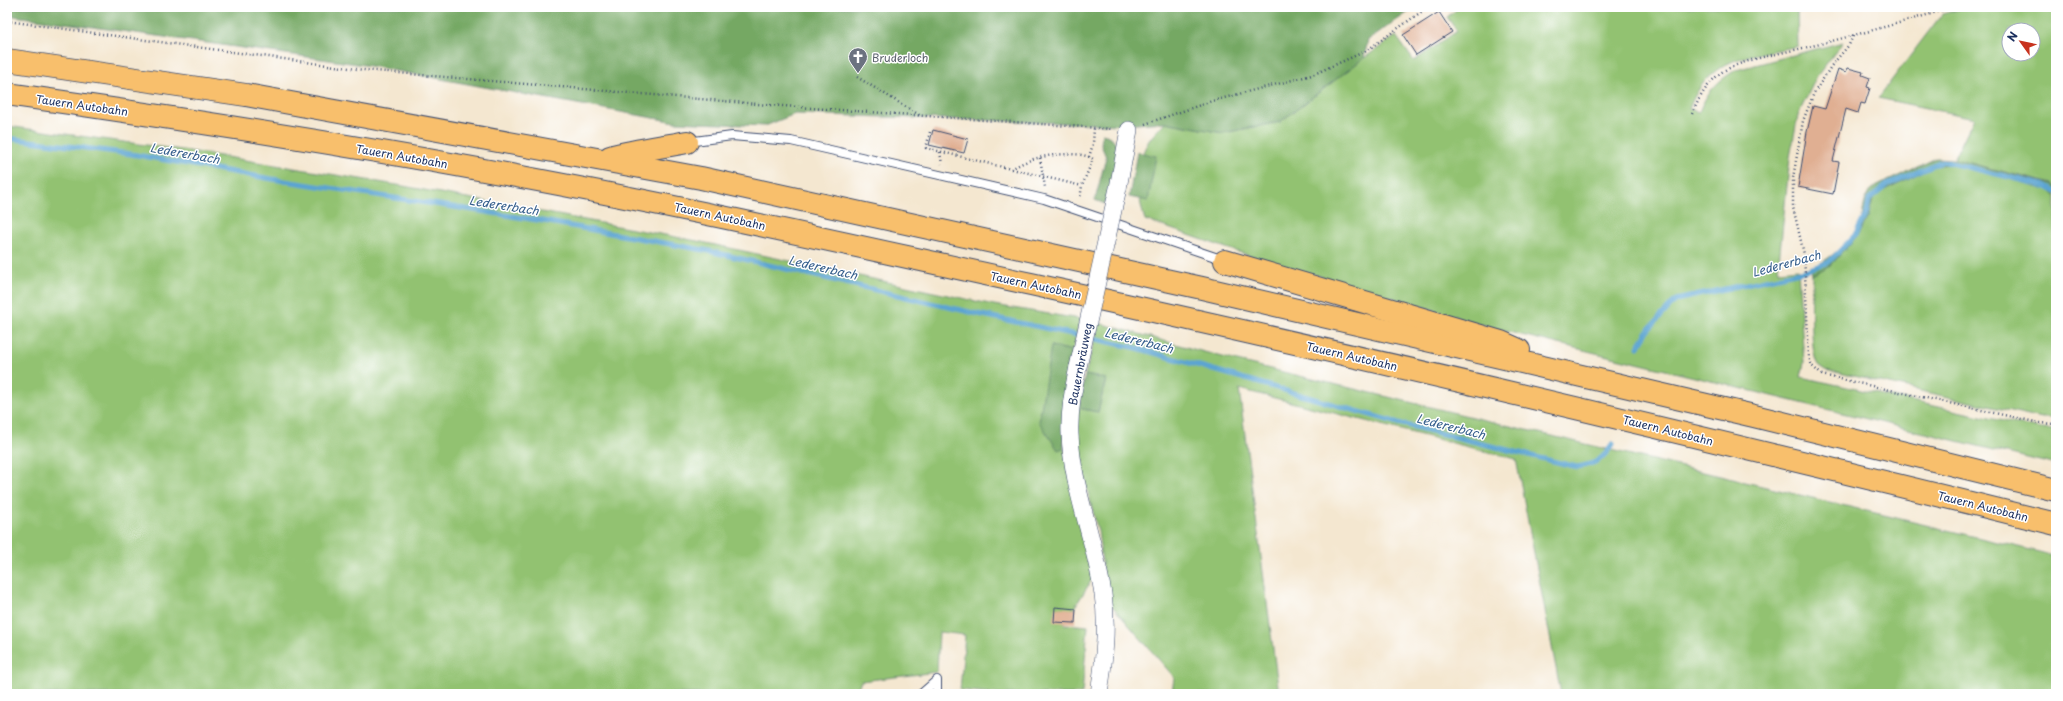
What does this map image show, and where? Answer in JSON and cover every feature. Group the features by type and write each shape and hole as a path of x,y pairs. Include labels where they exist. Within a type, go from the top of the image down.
{"highway":[{"path":"7,60 246,95 605,159 701,178 1202,288 1565,372 2056,490"},
{"name":"Tauern Autobahn","path":"7,94 246,128 514,175 692,210 1194,320 1551,402 2056,524"},
{"path":"605,159 633,150 686,142"},
{"path":"1225,261 1501,342 1565,372"}],"street":[{"name":"Bauernbräuweg","path":"1099,694 1104,657 1103,595 1094,550 1077,482 1070,434 1072,397 1118,188 1129,130"}],"lane":[{"path":"686,142 732,136 790,141 1044,199 1225,261"},
{"path":"921,694 937,680 937,694"}],"path":[{"path":"7,21 364,70 769,105 1129,130 1212,101 1312,75 1366,51 1428,7"},
{"path":"1692,114 1703,91 1722,72 1744,63 1853,36 1954,7"},
{"path":"1853,36 1849,45 1832,65 1814,93 1803,121 1792,178 1793,207 1804,254 1809,357 1812,366 1822,375 2040,423 2056,424"},
{"path":"857,77 922,116"},
{"path":"1089,156 1093,144 1094,128"},
{"path":"930,132 926,148 1082,186"},
{"path":"1011,169 1029,160 1040,158 1064,154 1089,156 1093,159 1082,186 1078,211"},
{"path":"1040,158 1046,193 1044,199"}],"green space":[{"path":"7,7 1416,7 1368,40 1364,58 1280,122 1223,133 1165,122 1123,125 795,114 765,126 675,122 364,65 7,15"},
{"path":"1460,7 1797,7 1798,46 1747,57 1733,61 1720,68 1708,78 1698,91 1689,109 1699,112 1705,99 1713,88 1723,78 1736,70 1843,42 1817,76 1798,115 1790,157 1778,271 1798,269 1804,363 1801,377 2040,429 2056,430 2056,465 1505,331 1235,251 1145,220 1140,201 1138,182 1140,162 1149,141 1165,122 1223,133 1280,122 1364,58 1396,36 1414,61 1457,31 1447,17"},
{"path":"1968,7 2056,7 2056,188 2052,184 1954,159 1974,118 1878,98 1942,14"},
{"path":"7,126 190,151 403,186 697,241 994,305 1080,319 1073,351 1051,346 1064,448 1093,578 1064,624 1088,626 1082,694 999,694 960,690 965,635 939,632 937,672 861,681 855,694 7,694"},
{"path":"1102,134 1111,137 1115,144 1117,153 1114,175 1105,204 1095,200 1106,157 1101,145"},
{"path":"1137,152 1156,156 1148,201 1129,197"},
{"path":"1936,158 1954,159 2052,185 2056,188 2056,197 2048,189 1953,164 1936,165 1882,191 1873,199 1868,217 1858,235 1832,264 1812,275 1811,269 1840,249 1858,229 1861,222 1865,201 1871,189"},
{"path":"1952,164 2048,189 2056,197 2056,418 2042,418 1826,370 1818,365 1815,358 1812,335 1812,275 1832,264 1868,217 1873,199 1882,191 1936,165"},
{"path":"1099,323 1237,361 2056,556 2056,694 1561,694 1516,459 1239,389 1279,694 1172,694 1174,677 1107,600 1098,531 1077,449 1078,408 1098,412 1106,379 1085,375"},
{"path":"1051,346 1073,351 1065,399 1064,448 1058,450 1039,422"},
{"path":"1085,375 1106,379 1098,412 1078,408"}],"building":[{"path":"1439,12 1452,32 1416,55 1403,35"},
{"path":"1848,68 1863,72 1862,75 1870,78 1867,87 1870,88 1865,104 1861,103 1858,113 1846,109 1833,161 1839,162 1833,194 1798,187 1813,106 1825,109 1838,69 1846,72"},
{"path":"933,130 968,139 964,153 929,145"},
{"path":"1055,607 1076,609 1075,623 1054,622"}],"waterway":[{"name":"Ledererbach","path":"7,138 131,154 272,179 543,221 709,251 978,314 1137,348 1402,424 1577,467 1594,463 1602,458 1613,444"},
{"name":"Ledererbach","path":"1638,347 1649,329 1676,300 1804,271 1829,262 1856,234 1867,212 1869,200 1887,185 1942,161 2042,185 2056,192"}],"place":[{"name":"Bruderloch","path":"858,74"}]}
